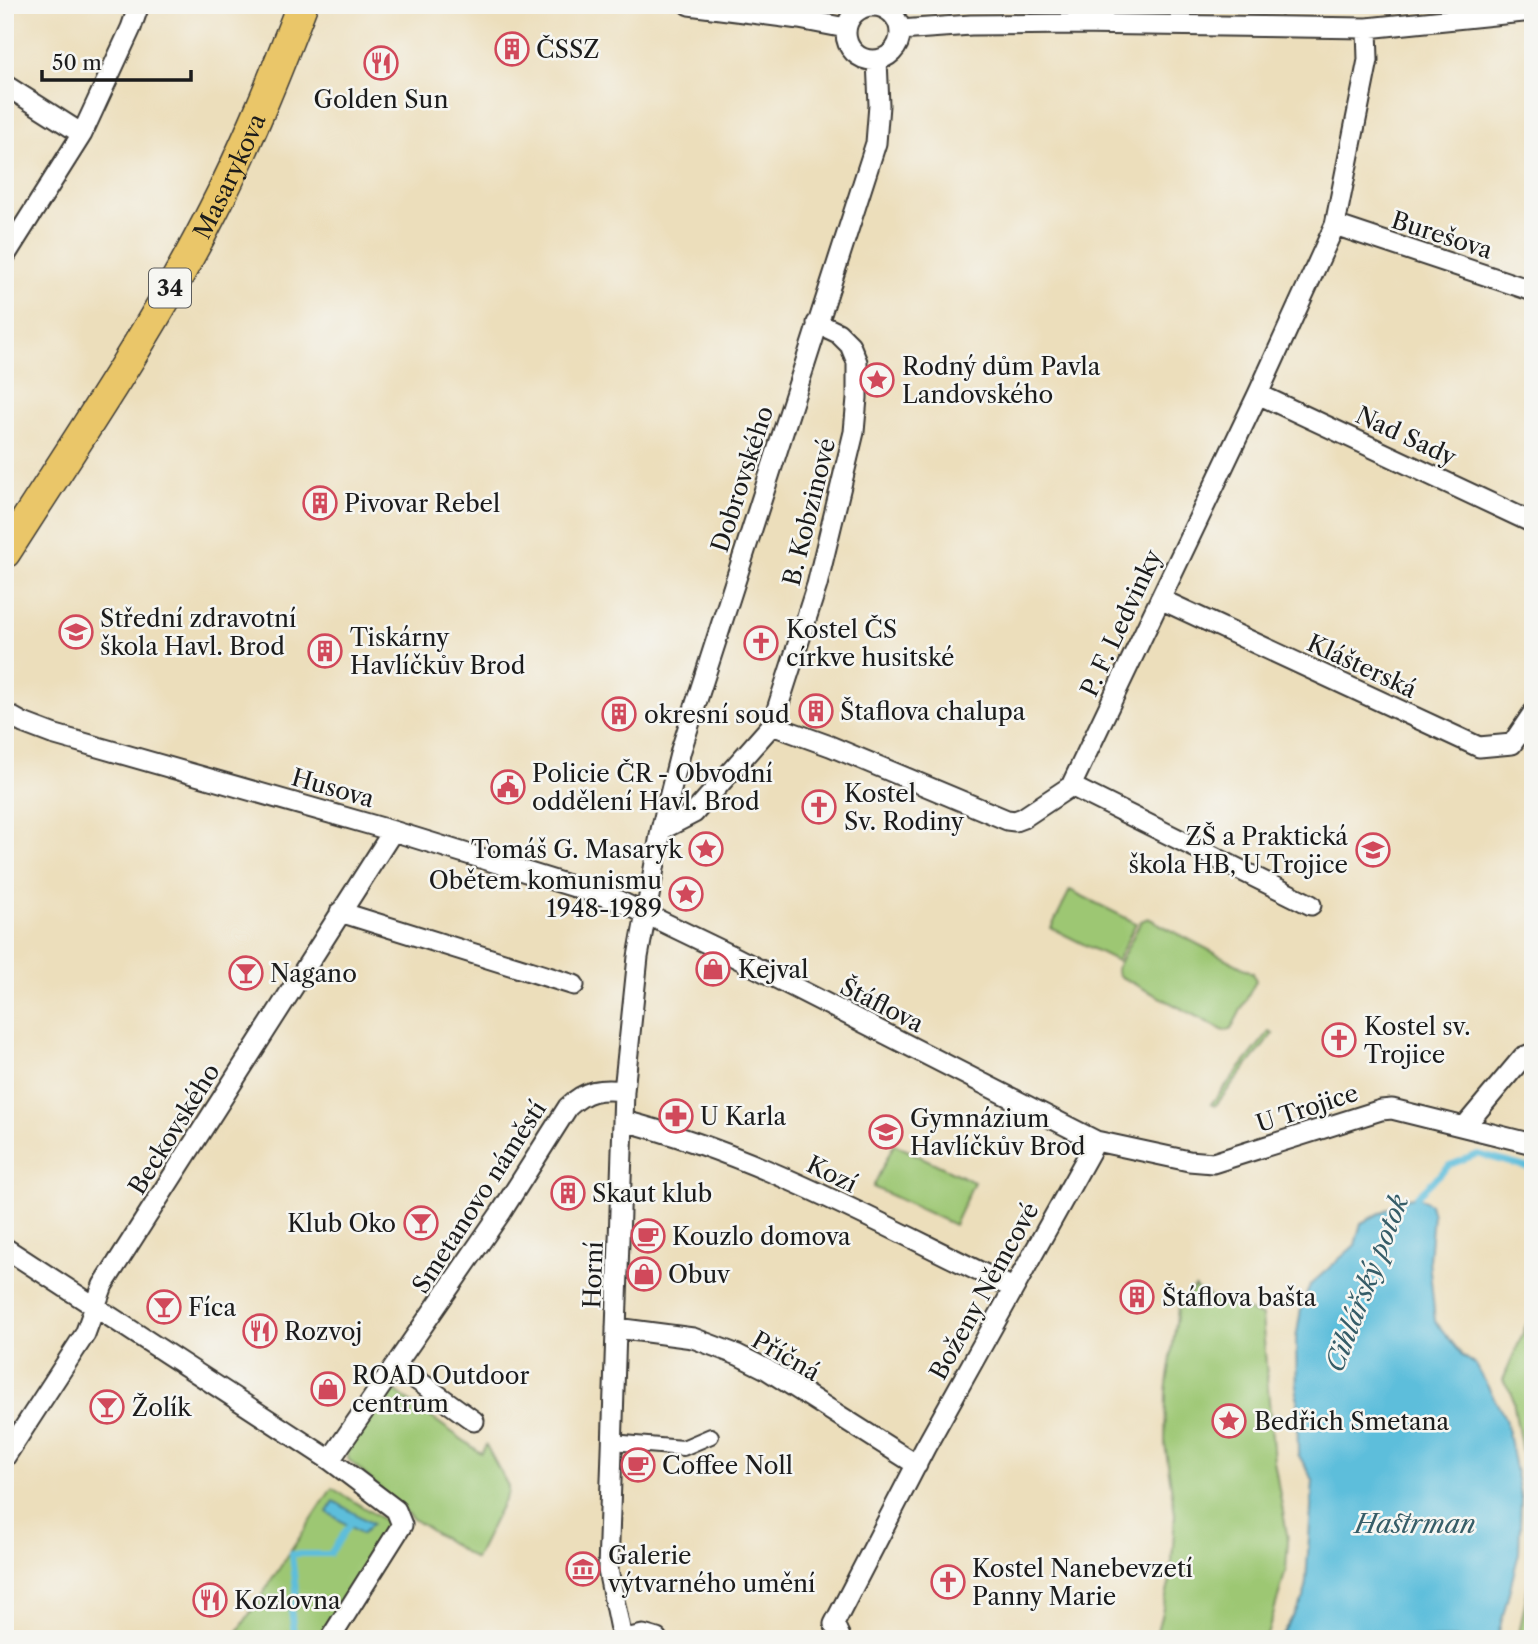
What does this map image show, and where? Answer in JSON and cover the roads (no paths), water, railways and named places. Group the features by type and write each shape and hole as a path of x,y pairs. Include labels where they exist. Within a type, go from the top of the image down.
{"main road":[{"name":"Masarykova","path":"5,553 136,348 202,232 262,104 302,5"}],"street":[{"path":"5,256 82,134 139,5"},
{"path":"689,5 799,19 846,29"},
{"path":"1073,23 1086,5"},
{"path":"871,6 883,8 892,14 900,30 895,50 887,57 877,60 864,59 853,52 847,41 846,29 855,13 871,6"},
{"path":"900,30 971,25 1073,23 1367,28 1533,11"},
{"name":"P. F. Ledvinky","path":"1071,786 1258,394 1335,225 1368,60 1367,28"},
{"name":"Dobrovského","path":"647,913 661,830 681,750 876,144 879,105 877,60"},
{"path":"5,85 82,134"},
{"name":"Burešova","path":"1335,225 1533,291"},
{"name":"B. Kobzinové","path":"772,725 817,585 857,416 857,362 850,345 838,333 817,323"},
{"name":"Nad Sady","path":"1258,394 1533,523"},
{"name":"Klášterská","path":"1160,600 1479,747 1512,744 1533,713"},
{"name":"Husova","path":"5,713 52,734 393,831 617,900 647,913"},
{"path":"661,830 694,813 772,725 830,746 1007,820 1023,818 1071,786 1311,905"},
{"name":"Beckovského","path":"5,1457 85,1334 103,1285 393,831"},
{"path":"340,912 574,985"},
{"name":"Horní","path":"624,1639 608,1570 612,1442 624,1090 638,957 647,913"},
{"name":"Štáflova","path":"647,913 1096,1141"},
{"path":"1465,1126 1523,1057 1533,1053"},
{"name":"Smetanovo náměstí","path":"330,1460 502,1211 568,1107 592,1090 624,1090"},
{"name":"U Trojice","path":"1096,1141 1213,1164 1381,1110 1392,1109 1533,1144"},
{"name":"Kozí","path":"624,1121 741,1158 1013,1288"},
{"name":"Boženy Němcové","path":"841,1639 834,1624 1013,1288 1096,1141"},
{"path":"5,1248 330,1460 396,1510 402,1525 330,1639"},
{"name":"Příčná","path":"616,1328 693,1338 727,1350 766,1369 917,1465"},
{"path":"396,1364 474,1421"},
{"path":"612,1442 683,1448 712,1436"},
{"path":"624,1639 643,1635 657,1639"}],"water":[{"name":"Hastrman","path":"1417,1196 1430,1204 1433,1215 1429,1260 1435,1321 1463,1356 1476,1365 1505,1418 1521,1499 1519,1553 1497,1639 1279,1639 1304,1598 1313,1480 1298,1454 1296,1339 1302,1303 1311,1284 1355,1245 1361,1223 1408,1198"},
{"path":"334,1501 372,1524 362,1534 327,1512"}],"waterway":[{"name":"Cihlářský potok","path":"1415,1202 1417,1196 1450,1165 1478,1154 1533,1169"},
{"path":"295,1639 291,1610 297,1600 292,1554 330,1554 352,1521"}],"place":[{"name":"ČSSZ","path":"512,49"},
{"name":"Golden Sun","path":"381,63"},
{"name":"Rodný dům Pavla Landovského","path":"877,380"},
{"name":"Pivovar Rebel","path":"320,503"},
{"name":"Střední zdravotní škola Havl. Brod","path":"76,632"},
{"name":"Kostel ČS církve husitské","path":"761,643"},
{"name":"Tiskárny Havlíčkův Brod","path":"325,651"},
{"name":"Štaflova chalupa","path":"816,711"},
{"name":"okresní soud","path":"619,714"},
{"name":"Policie ČR - Obvodní oddělení Havl. Brod","path":"508,787"},
{"name":"Kostel Sv. Rodiny","path":"819,807"},
{"name":"Tomáš G. Masaryk","path":"706,849"},
{"name":"ZŠ a Praktická škola HB, U Trojice","path":"1373,850"},
{"name":"Obětem komunismu 1948-1989","path":"686,894"},
{"name":"Kejval","path":"713,969"},
{"name":"Nagano","path":"246,973"},
{"name":"Kostel sv. Trojice","path":"1339,1040"},
{"name":"U Karla","path":"676,1116"},
{"name":"Gymnázium Havlíčkův Brod","path":"886,1132"},
{"name":"Skaut klub","path":"568,1193"},
{"name":"Klub Oko","path":"421,1223"},
{"name":"Kouzlo domova","path":"648,1236"},
{"name":"Obuv","path":"644,1274"},
{"name":"Štáflova bašta","path":"1137,1297"},
{"name":"Fíca","path":"164,1307"},
{"name":"Rozvoj","path":"260,1331"},
{"name":"ROAD Outdoor centrum","path":"328,1389"},
{"name":"Žolík","path":"107,1407"},
{"name":"Bedřich Smetana","path":"1229,1421"},
{"name":"Coffee Noll","path":"638,1465"},
{"name":"Galerie výtvarného umění","path":"583,1569"},
{"name":"Kostel Nanebevzetí Panny Marie","path":"948,1582"},
{"name":"Kozlovna","path":"210,1600"}]}
